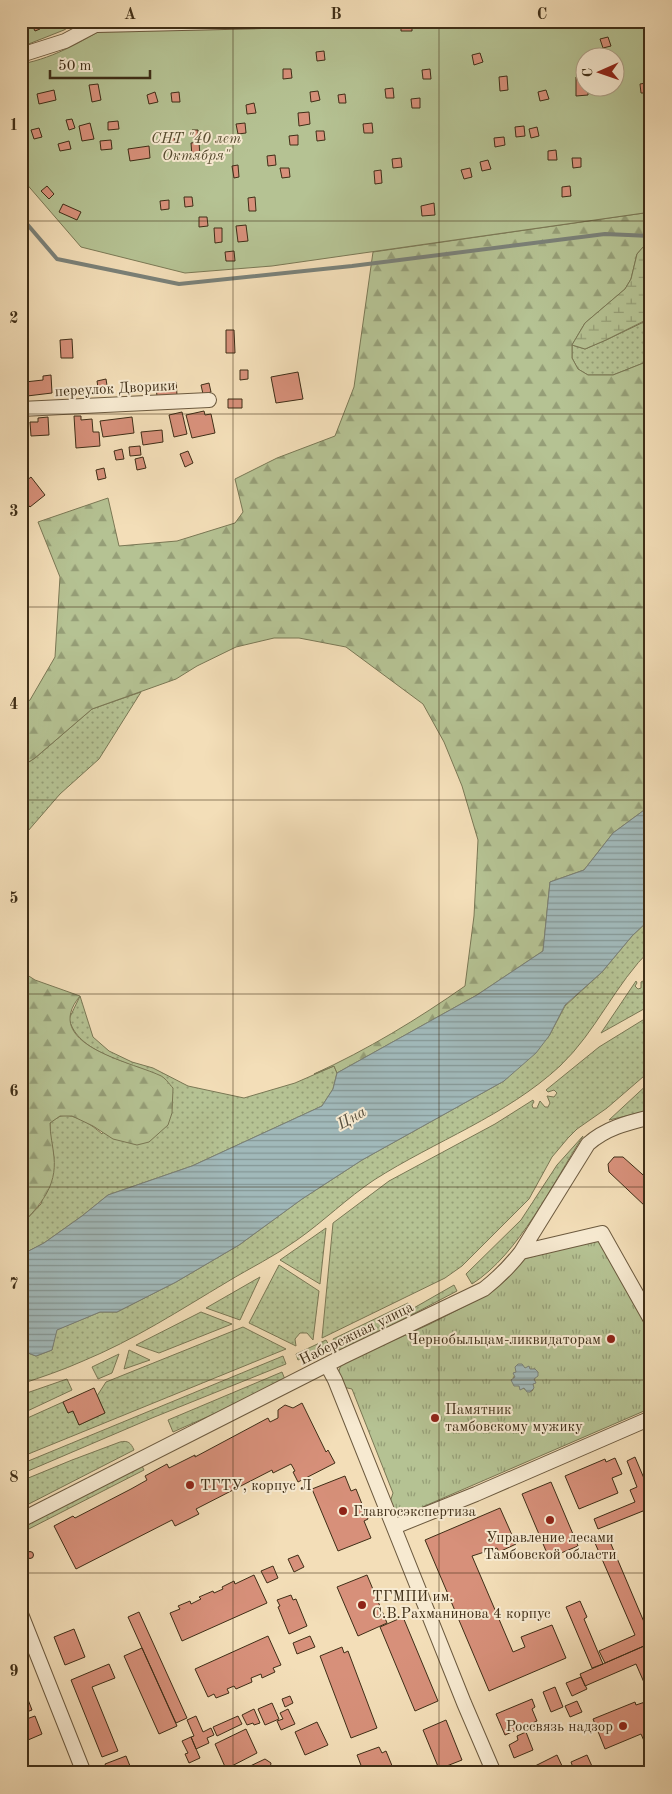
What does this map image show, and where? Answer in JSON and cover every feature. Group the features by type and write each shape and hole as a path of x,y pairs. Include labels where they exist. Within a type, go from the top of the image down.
{"street":[{"path":"21,56 64,41 100,23 262,21"},
{"name":"переулок Дворики","path":"21,409 210,400"},
{"name":"Набережная улица","path":"21,1520 326,1365 484,1289 496,1280 521,1252 588,1144 609,1129 651,1117"},
{"path":"521,1252 602,1233 651,1320"},
{"path":"326,1365 335,1380 494,1773"},
{"path":"394,1527 476,1494 651,1418"},
{"path":"21,1614 84,1773"}],"green space":[{"path":"21,21 79,21 64,30 21,47"},
{"name":"СНТ \"40 лет Октября\"","path":"117,21 651,21 651,212 272,266 185,273 81,247 24,181 21,172 21,64 47,57"},
{"path":"651,212 651,238 637,254 631,279 625,289 585,323 572,345 572,358 578,369 588,375 613,375 651,360 651,805 613,833 584,870 550,882 543,951 477,995 337,1073 334,1066 314,1074 392,1033 465,986 474,916 478,840 462,786 444,742 423,704 346,647 299,638 274,638 236,647 197,666 176,679 92,709 35,758 21,767 21,706 30,700 55,657 60,577 38,522 108,498 119,546 177,541 235,523 243,512 235,479 277,458 335,436 354,387 373,252"},
{"path":"651,238 651,316 585,349 572,345 585,323 625,289 631,279 637,254"},
{"path":"651,316 651,360 613,375 588,375 578,369 572,358 572,345 585,349 648,320"},
{"path":"141,692 99,759 60,794 21,839 21,767 35,758 92,709"},
{"path":"651,918 651,949 627,977 573,1053 539,1084 494,1114 374,1180 289,1246 156,1324 102,1353 21,1384 21,1355 28,1353 36,1356 52,1350 56,1330 100,1312 117,1312 176,1282 239,1245 302,1199 362,1160 504,1081 549,1036 565,1006 602,972 632,936"},
{"path":"21,971 35,980 80,996 71,1013 72,1027 80,1039 94,1049 111,1057 161,1076 173,1088 172,1113 168,1125 149,1142 137,1145 113,1139 93,1126 72,1116 60,1116 50,1123 54,1157 53,1177 41,1203 21,1225"},
{"path":"636,981 635,986 638,989 641,988 641,982 643,981 651,985 651,1005 601,1033"},
{"path":"80,996 93,1037 109,1051 132,1062 153,1068 188,1086 244,1098 295,1083 334,1066 337,1073 333,1089 322,1106 192,1166 108,1195 44,1243 21,1255 21,1225 41,1204 54,1158 50,1123 61,1116 72,1116 102,1134 128,1064 92,1048 78,1036 69,1019"},
{"path":"651,1015 651,1070 607,1108 577,1129 568,1138 552,1157 529,1199 462,1266 445,1278 322,1338 333,1223 389,1181 495,1124 533,1100 533,1108 537,1108 540,1101 545,1107 548,1107 550,1103 547,1096 554,1097 557,1093 554,1090 548,1092 546,1090 599,1047"},
{"path":"651,1081 651,1110 609,1120"},
{"path":"583,1136 547,1196 520,1236 489,1271 472,1284 466,1274 521,1220 557,1165"},
{"path":"326,1228 320,1284 280,1260"},
{"path":"599,1238 651,1330 651,1408 397,1518 390,1502 393,1493 352,1389 343,1387 340,1381 339,1372 341,1366 343,1363 430,1324 489,1294 507,1279 524,1259","holes":["535,1369 538,1372 532,1384 533,1390 530,1392 519,1386 513,1377 515,1377 517,1372"]},
{"path":"279,1265 319,1291 313,1340 307,1333 300,1333 295,1339 296,1346 249,1323"},
{"path":"260,1277 240,1320 206,1308"},
{"path":"454,1285 457,1291 339,1353 333,1339 408,1303 412,1309"},
{"path":"201,1312 232,1324 159,1353 136,1345"},
{"path":"243,1327 286,1349 21,1457 21,1425 23,1420 63,1402 68,1413 73,1411 79,1425 105,1413 97,1396 106,1382"},
{"path":"326,1340 329,1345 298,1360 296,1354"},
{"path":"129,1350 150,1360 124,1369"},
{"path":"119,1354 112,1373 98,1379 92,1367"},
{"path":"283,1356 286,1364 21,1474 21,1464"},
{"path":"282,1372 286,1382 173,1432 168,1420"},
{"path":"67,1379 72,1390 21,1414 21,1395"},
{"path":"125,1441 129,1443 134,1450 21,1508 21,1481"},
{"path":"141,1464 144,1470 21,1533 21,1525"}],"water":[{"name":"Цна","path":"651,805 651,918 632,936 602,972 565,1005 549,1036 536,1053 504,1081 362,1160 302,1199 239,1245 176,1282 117,1312 100,1312 57,1330 52,1350 36,1356 28,1353 21,1355 21,1255 44,1243 108,1195 192,1166 322,1106 333,1089 337,1073 477,995 543,951 550,882 584,870 613,833"},
{"path":"518,1364 522,1364 525,1368 529,1366 530,1369 535,1369 538,1372 538,1376 534,1379 536,1383 533,1384 534,1388 530,1392 527,1392 524,1388 520,1390 519,1386 514,1386 511,1380 515,1377 513,1373 516,1372 515,1367"}],"building":[{"path":"36,21 40,29 35,31 31,23"},
{"path":"401,21 412,21 412,31 401,31"},
{"path":"608,37 611,46 603,48 600,39"},
{"path":"324,51 325,60 317,61 316,52"},
{"path":"480,53 483,62 474,65 472,55"},
{"path":"283,69 291,69 292,78 283,79"},
{"path":"430,69 431,79 423,79 422,70"},
{"path":"507,76 508,90 500,91 499,77"},
{"path":"646,83 647,93 641,93 640,84"},
{"path":"98,84 101,100 92,102 89,85"},
{"path":"393,88 394,98 386,98 385,89"},
{"path":"54,90 56,100 39,104 37,94"},
{"path":"546,90 549,99 540,101 538,92"},
{"path":"318,91 320,100 311,102 310,92"},
{"path":"155,92 158,102 149,104 147,95"},
{"path":"179,92 180,102 172,102 171,93"},
{"path":"345,94 346,103 339,103 338,95"},
{"path":"420,98 420,108 412,108 411,99"},
{"path":"254,103 256,113 247,114 246,105"},
{"path":"309,112 310,124 299,126 298,113"},
{"path":"72,119 75,128 69,130 66,120"},
{"path":"118,121 119,129 108,130 108,122"},
{"path":"90,123 94,139 82,141 79,126"},
{"path":"245,123 246,133 238,134 236,124"},
{"path":"372,123 373,133 364,133 363,124"},
{"path":"524,126 525,136 516,137 515,127"},
{"path":"537,127 539,136 531,138 529,129"},
{"path":"39,128 42,137 34,139 31,130"},
{"path":"192,130 198,130 198,137 193,137"},
{"path":"316,131 324,131 325,140 317,141"},
{"path":"174,133 175,142 167,143 166,134"},
{"path":"298,135 298,145 290,145 289,136"},
{"path":"504,137 505,145 495,147 494,138"},
{"path":"111,140 112,149 101,150 100,141"},
{"path":"69,141 71,149 60,151 58,144"},
{"path":"199,142 200,156 192,156 191,143"},
{"path":"149,146 150,158 130,161 128,149"},
{"path":"556,150 557,160 548,160 548,151"},
{"path":"275,155 276,165 268,166 267,156"},
{"path":"401,158 402,167 393,168 392,159"},
{"path":"572,158 581,158 581,167 573,168"},
{"path":"488,160 491,169 482,171 480,162"},
{"path":"238,165 239,177 234,178 232,166"},
{"path":"280,168 289,168 290,177 282,178"},
{"path":"470,168 472,177 464,179 461,170"},
{"path":"381,170 382,183 375,184 374,171"},
{"path":"47,186 54,194 49,199 41,191"},
{"path":"570,186 571,196 562,197 562,187"},
{"path":"184,197 192,197 193,206 185,207"},
{"path":"255,197 256,211 249,211 248,198"},
{"path":"169,200 169,209 161,210 160,201"},
{"path":"434,203 435,215 422,216 421,206"},
{"path":"63,204 81,212 77,220 59,212"},
{"path":"199,217 207,217 208,226 199,227"},
{"path":"246,225 248,241 238,242 236,226"},
{"path":"214,228 222,228 222,242 215,243"},
{"path":"234,251 235,261 226,261 225,252"},
{"path":"226,330 234,330 235,353 226,353"},
{"path":"72,339 73,358 61,358 60,340"},
{"path":"240,370 248,370 248,379 240,380"},
{"path":"298,372 303,399 276,403 271,377"},
{"path":"51,375 52,393 27,396 25,382 43,380 43,376"},
{"path":"106,379 108,392 99,394 97,381"},
{"path":"176,382 177,395 157,397 156,384"},
{"path":"209,383 211,392 203,394 201,385"},
{"path":"228,399 242,399 242,408 228,408"},
{"path":"204,411 205,415 211,414 215,433 192,438 186,415"},
{"path":"182,412 187,434 174,437 169,415"},
{"path":"74,416 81,416 81,420 92,419 93,432 99,432 100,446 76,448"},
{"path":"48,417 49,435 31,436 30,422 38,422 38,418"},
{"path":"132,417 134,433 103,437 100,421"},
{"path":"162,430 163,442 143,445 141,432"},
{"path":"140,446 141,455 130,456 129,447"},
{"path":"122,449 124,459 116,460 114,451"},
{"path":"188,451 193,463 185,467 180,454"},
{"path":"143,457 146,468 137,470 135,459"},
{"path":"104,468 106,478 98,480 96,470"},
{"path":"31,477 45,495 30,507 21,497 21,485"},
{"path":"21,520 27,530 21,533"},
{"path":"614,1157 623,1157 651,1182 651,1202 646,1207 609,1172 608,1164"},
{"path":"94,1388 105,1413 79,1425 73,1411 68,1413 63,1402"},
{"name":"ТГТУ, корпус Л","path":"302,1403 326,1452 328,1450 335,1463 298,1482 291,1464 273,1473 272,1470 196,1509 199,1514 175,1526 172,1520 76,1569 54,1526 73,1516 75,1518 131,1489 147,1480 145,1476 167,1464 169,1468 195,1455 195,1457 268,1418 270,1422 278,1418 278,1410 285,1405 293,1408"},
{"path":"635,1457 651,1495 651,1498 645,1501 648,1509 598,1529 594,1519 635,1502 630,1490 637,1487 627,1461"},
{"path":"615,1458 622,1474 612,1478 618,1493 579,1509 565,1476 605,1459 606,1462"},
{"name":"Главгосэкспертиза","path":"345,1476 351,1491 356,1489 368,1519 364,1521 371,1538 338,1551 312,1489"},
{"name":"Управление лесами Тамбовской области","path":"551,1482 578,1546 549,1558 522,1494"},
{"path":"500,1508 516,1544 499,1552 497,1548 472,1556 513,1652 525,1647 521,1637 552,1625 566,1658 489,1691 425,1540"},
{"path":"608,1537 647,1629 651,1643 605,1663 599,1651 635,1635 595,1543"},
{"path":"30,1552 33,1555 30,1558 27,1555"},
{"path":"298,1555 304,1567 294,1572 288,1559"},
{"path":"273,1566 278,1578 267,1583 261,1571"},
{"path":"254,1575 267,1603 182,1641 170,1613 180,1609 178,1606 190,1601 191,1604 201,1599 199,1597 223,1589 222,1587 234,1581 235,1584"},
{"name":"ТГМПИ им. С.В.Рахманинова 4 корпус","path":"367,1575 387,1623 358,1636 337,1587"},
{"path":"291,1595 293,1600 296,1599 307,1626 289,1634 277,1600"},
{"path":"580,1601 587,1617 584,1619 603,1664 592,1668 566,1607"},
{"path":"139,1612 187,1718 176,1723 128,1617"},
{"path":"403,1617 438,1701 415,1711 380,1627"},
{"path":"74,1629 85,1657 65,1665 54,1637"},
{"path":"268,1636 281,1665 273,1668 275,1672 262,1678 261,1674 251,1678 252,1682 236,1689 234,1686 227,1689 229,1693 216,1698 214,1694 208,1697 195,1669"},
{"path":"310,1636 315,1647 297,1654 293,1643"},
{"path":"644,1646 651,1663 651,1687 646,1687 636,1664 585,1686 580,1674"},
{"path":"342,1647 344,1653 348,1651 377,1728 351,1738 320,1656"},
{"path":"142,1648 177,1726 159,1734 124,1656"},
{"path":"109,1664 115,1678 92,1687 118,1751 102,1757 71,1680"},
{"path":"581,1677 587,1689 572,1696 566,1683"},
{"path":"555,1687 563,1707 551,1712 543,1692"},
{"path":"290,1696 293,1703 285,1707 282,1699"},
{"path":"27,1697 32,1710 21,1714 21,1699"},
{"path":"532,1699 535,1707 532,1709 537,1721 505,1735 496,1714"},
{"path":"577,1701 582,1712 570,1717 565,1706"},
{"name":"Россвязь надзор","path":"635,1702 636,1705 645,1702 648,1708 651,1707 651,1757 641,1734 605,1749 593,1719"},
{"path":"272,1703 279,1719 265,1725 258,1709"},
{"path":"254,1709 260,1723 247,1725 242,1715"},
{"path":"288,1709 295,1724 281,1730 277,1721 283,1719 280,1713"},
{"path":"35,1716 42,1734 21,1743 21,1721"},
{"path":"196,1716 203,1732 211,1728 214,1735 207,1738 209,1743 196,1749 191,1737 194,1736 187,1720"},
{"path":"238,1716 242,1724 217,1736 213,1727"},
{"path":"446,1720 462,1760 439,1769 423,1730"},
{"path":"317,1722 328,1745 305,1755 295,1732"},
{"path":"246,1729 257,1753 226,1769 215,1744"},
{"path":"526,1732 533,1750 514,1758 509,1745 518,1740 517,1736"},
{"path":"191,1737 200,1758 189,1763 185,1754 188,1753 182,1741"},
{"path":"379,1747 382,1753 386,1751 395,1773 364,1773 357,1755"},
{"path":"557,1755 563,1768 552,1773 521,1773 520,1771 526,1768 527,1770"},
{"path":"587,1755 595,1773 575,1773 571,1762"},
{"path":"126,1756 130,1766 124,1769 125,1773 108,1773 105,1764"},
{"path":"265,1759 271,1763 270,1769 272,1773 248,1773 246,1768"}],"waterway":[{"path":"21,217 57,259 179,284 352,266 605,234 651,236"}],"place":[{"name":"Чернобыльцам-ликвидаторам","path":"611,1339"},
{"name":"Памятник тамбовскому мужику","path":"435,1418"},
{"name":"ТГТУ, корпус Л","path":"190,1485"},
{"name":"Главгосэкспертиза","path":"343,1511"},
{"name":"Управление лесами Тамбовской области","path":"550,1520"},
{"name":"ТГМПИ им. С.В.Рахманинова 4 корпус","path":"362,1605"},
{"name":"Россвязь надзор","path":"623,1726"}]}
